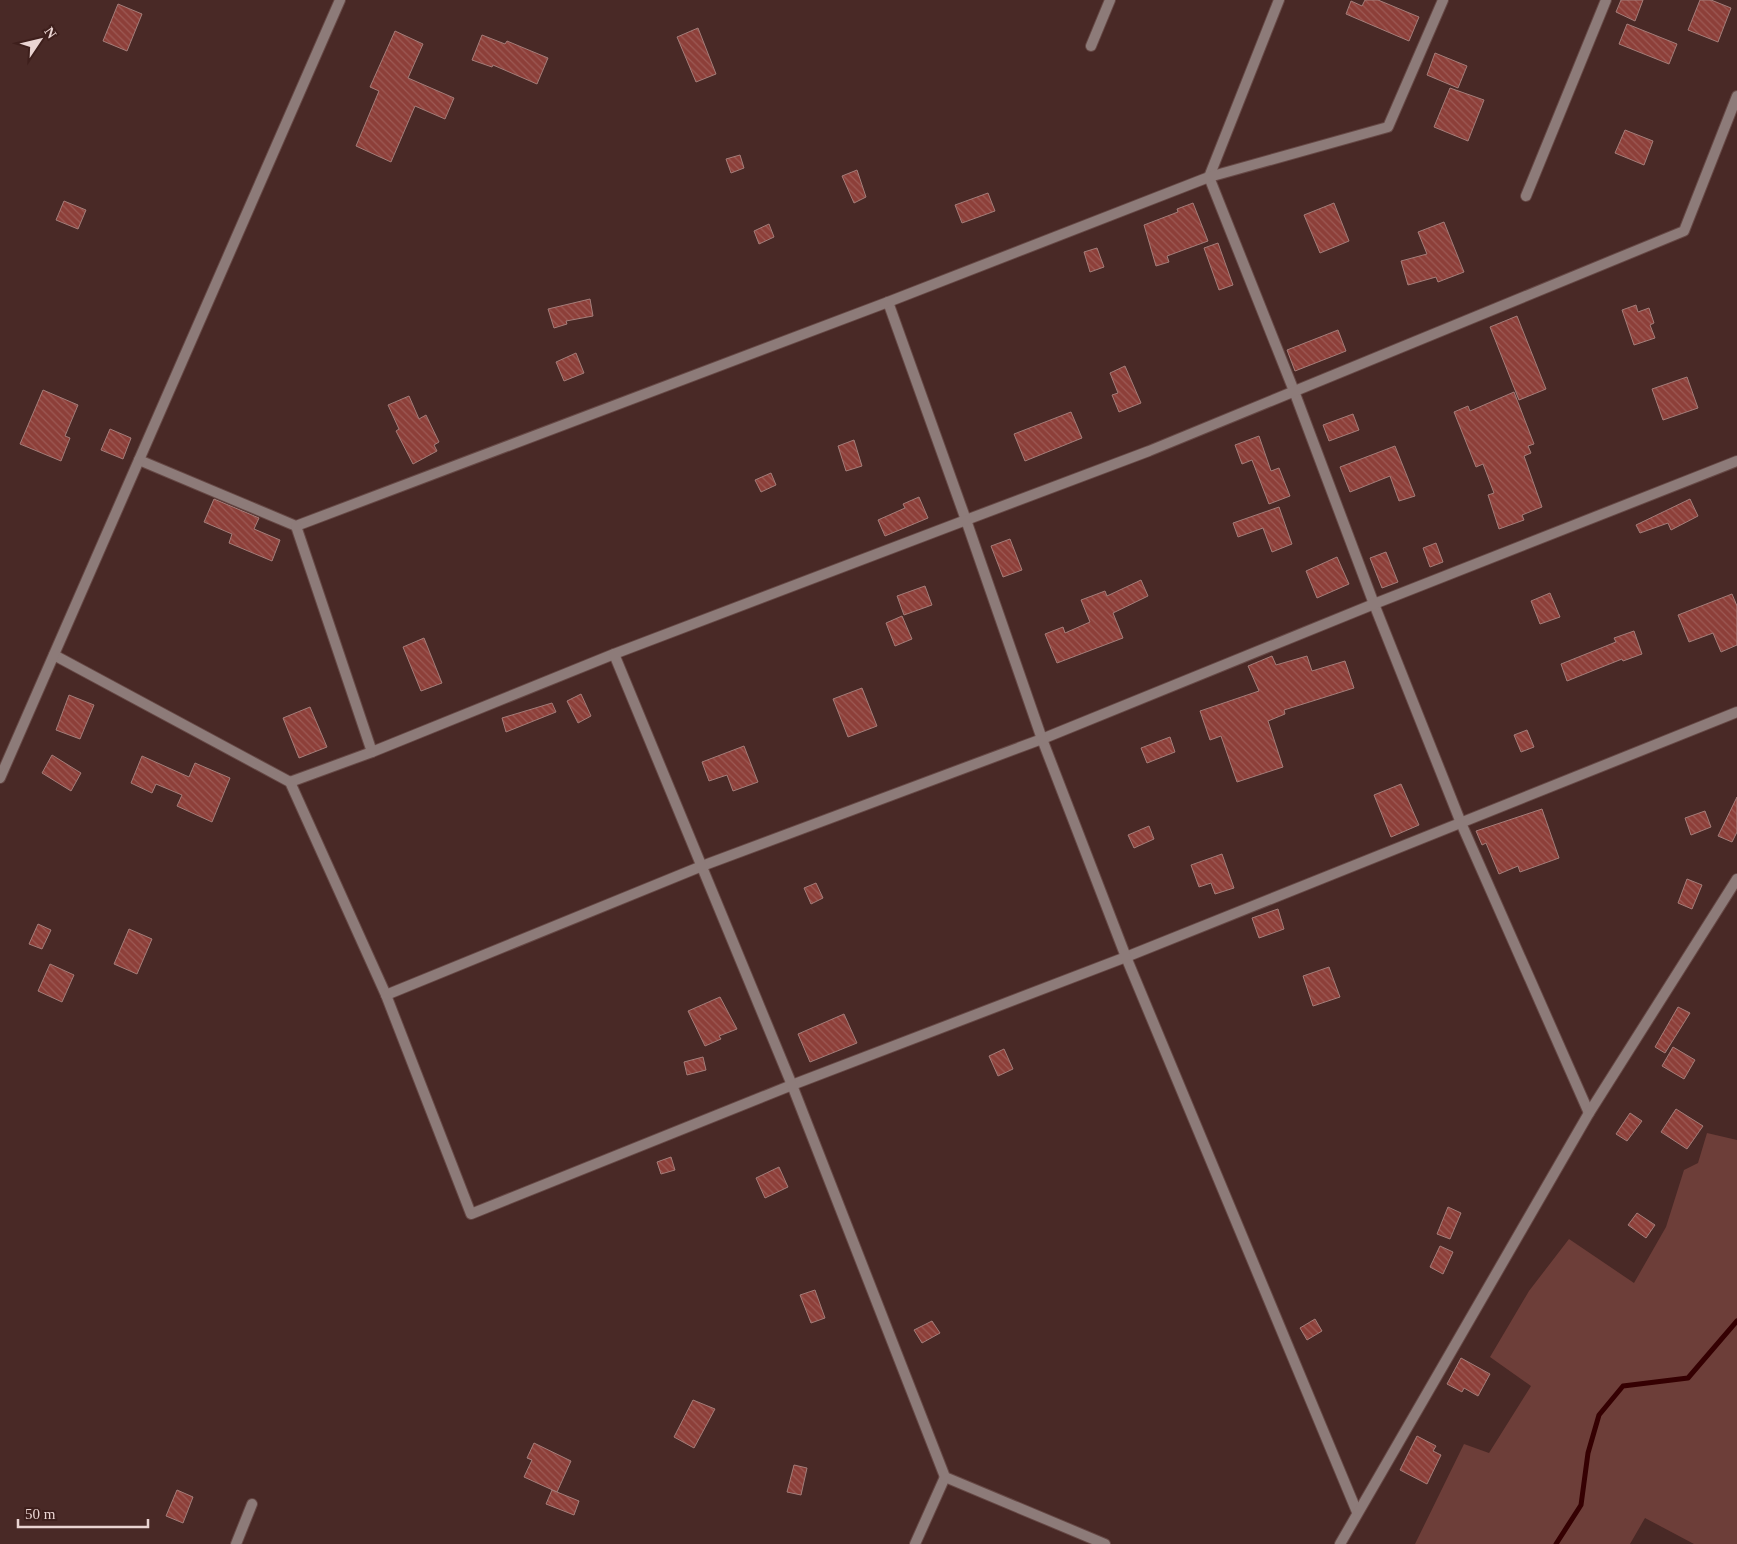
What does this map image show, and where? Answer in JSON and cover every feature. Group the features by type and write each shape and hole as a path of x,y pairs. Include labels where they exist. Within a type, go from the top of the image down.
{"street":[{"path":"0,778 340,0"},
{"path":"1090,46 1110,0"},
{"path":"1279,0 1209,177 1294,391 1374,604 1461,822 1589,1113"},
{"path":"139,460 296,526 888,302 1209,177 1388,127 1443,0"},
{"path":"1526,196 1606,0"},
{"path":"290,782 372,752 614,654 1149,451 1684,231 1737,96"},
{"path":"888,302 1042,739 1126,957 1357,1512"},
{"path":"386,995 702,866 1042,739 1374,604 1737,461"},
{"path":"296,526 372,752"},
{"path":"614,654 792,1085 945,1476 1090,1541 1105,1544"},
{"path":"54,655 290,782 386,995 471,1214 792,1085 1126,957 1737,712"},
{"path":"1340,1544 1589,1113 1737,879"},
{"path":"915,1544 945,1476"},
{"path":"236,1544 252,1504"}],"shaded area":[{"path":"1707,1133 1737,1140 1737,1544 1694,1544 1645,1518 1630,1544 1415,1544 1464,1444 1489,1453 1531,1386 1490,1357 1529,1291 1569,1239 1634,1283 1666,1227 1684,1170 1698,1163"}],"building":[{"path":"1365,0 1378,0 1419,17 1409,41 1346,14 1351,1 1362,6"},
{"path":"1621,0 1643,0 1635,21 1616,12"},
{"path":"1700,0 1711,0 1731,8 1718,42 1688,30"},
{"path":"118,4 142,14 127,51 103,41"},
{"path":"1627,24 1677,44 1669,64 1619,44"},
{"path":"698,28 716,74 696,82 677,37"},
{"path":"395,31 423,44 408,78 454,98 445,119 415,106 391,162 356,146 379,91 370,87"},
{"path":"482,35 505,44 507,41 548,58 537,84 493,65 492,67 472,60"},
{"path":"1435,53 1467,66 1458,88 1427,75"},
{"path":"1450,88 1484,100 1468,141 1434,127"},
{"path":"1625,130 1653,141 1644,165 1615,153"},
{"path":"740,155 744,168 731,173 726,159"},
{"path":"857,170 866,197 854,203 842,176"},
{"path":"988,193 995,211 962,223 955,205"},
{"path":"64,201 86,210 78,229 56,220"},
{"path":"1193,203 1208,241 1167,256 1169,262 1156,266 1144,225 1178,212 1177,209"},
{"path":"1334,203 1349,241 1320,253 1304,215"},
{"path":"1444,222 1464,272 1438,282 1436,277 1408,285 1401,261 1427,254 1418,232"},
{"path":"769,224 774,237 759,244 754,231"},
{"path":"1218,243 1233,285 1219,290 1204,248"},
{"path":"1097,248 1104,267 1090,272 1084,252"},
{"path":"590,299 593,316 566,321 567,324 554,328 548,309"},
{"path":"1636,305 1638,312 1649,308 1654,323 1650,325 1655,338 1634,345 1622,310"},
{"path":"1517,316 1546,389 1519,400 1490,327"},
{"path":"1338,330 1346,351 1295,371 1287,350"},
{"path":"576,353 584,373 564,381 556,362"},
{"path":"1125,366 1141,403 1119,412 1112,395 1118,393 1110,373"},
{"path":"1687,377 1698,408 1663,420 1652,389"},
{"path":"43,390 78,405 65,436 70,438 61,461 20,444"},
{"path":"1514,392 1534,444 1528,446 1531,453 1524,456 1542,507 1522,515 1524,520 1499,529 1488,495 1494,493 1483,464 1476,467 1454,412 1468,406 1470,411"},
{"path":"409,396 419,419 426,415 439,442 434,445 437,451 413,464 396,431 399,429 388,405"},
{"path":"1071,412 1082,438 1025,461 1014,434"},
{"path":"1353,414 1359,430 1329,441 1323,425"},
{"path":"110,429 131,438 123,459 101,450"},
{"path":"1259,436 1271,471 1279,468 1290,496 1269,504 1252,460 1242,464 1235,445"},
{"path":"854,440 862,466 846,471 838,446"},
{"path":"1395,446 1415,496 1399,501 1390,476 1350,492 1340,467"},
{"path":"771,473 776,485 761,492 755,480"},
{"path":"919,497 928,518 885,536 878,520 905,508 903,504"},
{"path":"214,499 259,518 254,529 280,540 272,561 229,543 232,534 204,522"},
{"path":"1690,499 1698,516 1671,530 1668,523 1640,533 1636,525"},
{"path":"1279,507 1292,544 1272,552 1263,528 1238,537 1233,523"},
{"path":"1010,539 1022,570 1003,577 991,546"},
{"path":"1436,543 1443,562 1430,567 1423,548"},
{"path":"1386,552 1398,582 1382,588 1370,558"},
{"path":"1337,557 1349,584 1317,598 1306,571"},
{"path":"1141,580 1148,596 1113,613 1123,638 1057,663 1045,634 1063,627 1065,633 1090,622 1081,600 1105,591 1107,596"},
{"path":"925,586 932,605 904,615 897,596"},
{"path":"1550,593 1560,617 1540,624 1531,601"},
{"path":"1732,594 1737,606 1737,645 1721,652 1713,633 1689,642 1678,615"},
{"path":"902,616 912,639 895,646 886,623"},
{"path":"1634,631 1642,654 1623,661 1622,659 1567,681 1561,664 1616,642 1614,638"},
{"path":"424,638 442,683 421,691 403,647"},
{"path":"1272,656 1276,665 1307,656 1312,671 1345,661 1354,688 1284,710 1285,714 1268,721 1283,767 1237,782 1221,736 1210,740 1200,711 1259,691 1248,666"},
{"path":"862,688 877,726 848,737 833,699"},
{"path":"581,694 591,716 578,723 567,701"},
{"path":"69,695 94,705 80,739 56,730"},
{"path":"552,703 556,712 506,732 502,718"},
{"path":"310,707 327,747 299,758 283,718"},
{"path":"1527,730 1534,747 1521,752 1514,735"},
{"path":"1170,737 1175,752 1147,763 1141,748"},
{"path":"744,746 758,782 733,791 727,775 709,781 702,762"},
{"path":"52,755 81,773 71,791 42,773"},
{"path":"142,756 189,777 195,763 230,778 212,822 177,806 182,795 156,784 152,793 131,783"},
{"path":"1401,784 1419,825 1391,837 1374,795"},
{"path":"1737,797 1737,832 1732,842 1718,836"},
{"path":"1542,809 1559,858 1520,872 1518,866 1499,874 1486,843 1482,845 1476,831"},
{"path":"1705,811 1711,827 1691,835 1685,818"},
{"path":"1149,826 1154,839 1134,848 1128,835"},
{"path":"1222,854 1234,888 1215,894 1211,883 1199,887 1191,865"},
{"path":"1687,879 1702,885 1692,909 1678,903"},
{"path":"816,883 823,898 811,904 804,888"},
{"path":"1278,909 1284,929 1259,938 1252,918"},
{"path":"38,924 51,930 42,949 29,944"},
{"path":"129,929 152,939 137,974 114,964"},
{"path":"50,964 74,975 62,1002 38,991"},
{"path":"1329,967 1340,997 1313,1006 1303,976"},
{"path":"720,997 737,1029 719,1036 721,1039 705,1046 688,1011"},
{"path":"1678,1007 1690,1013 1665,1053 1655,1047"},
{"path":"844,1014 857,1043 810,1062 798,1034"},
{"path":"1673,1047 1695,1060 1684,1079 1662,1066"},
{"path":"1004,1049 1013,1069 998,1076 989,1056"},
{"path":"703,1057 706,1070 687,1075 684,1062"},
{"path":"1676,1109 1703,1126 1687,1149 1661,1132"},
{"path":"1630,1113 1642,1121 1627,1141 1616,1134"},
{"path":"671,1157 675,1170 661,1174 657,1162"},
{"path":"779,1167 788,1187 765,1198 756,1178"},
{"path":"1448,1207 1461,1213 1450,1239 1437,1234"},
{"path":"1637,1213 1655,1225 1646,1238 1628,1225"},
{"path":"1440,1246 1453,1252 1443,1274 1430,1267"},
{"path":"815,1290 825,1318 811,1323 800,1295"},
{"path":"1315,1319 1322,1331 1307,1340 1300,1328"},
{"path":"932,1321 940,1333 922,1343 914,1330"},
{"path":"1461,1358 1490,1374 1478,1396 1464,1388 1462,1392 1447,1384"},
{"path":"693,1400 715,1409 694,1448 674,1437"},
{"path":"1417,1436 1436,1446 1433,1451 1441,1455 1427,1484 1400,1470"},
{"path":"534,1443 571,1461 557,1492 524,1477 532,1460 527,1458"},
{"path":"794,1465 807,1468 801,1495 787,1492"},
{"path":"177,1490 193,1497 183,1523 166,1516"},
{"path":"552,1490 579,1501 574,1515 546,1504"}],"waterway":[{"path":"1556,1544 1581,1505 1588,1453 1599,1415 1623,1386 1688,1378 1737,1321"}]}
